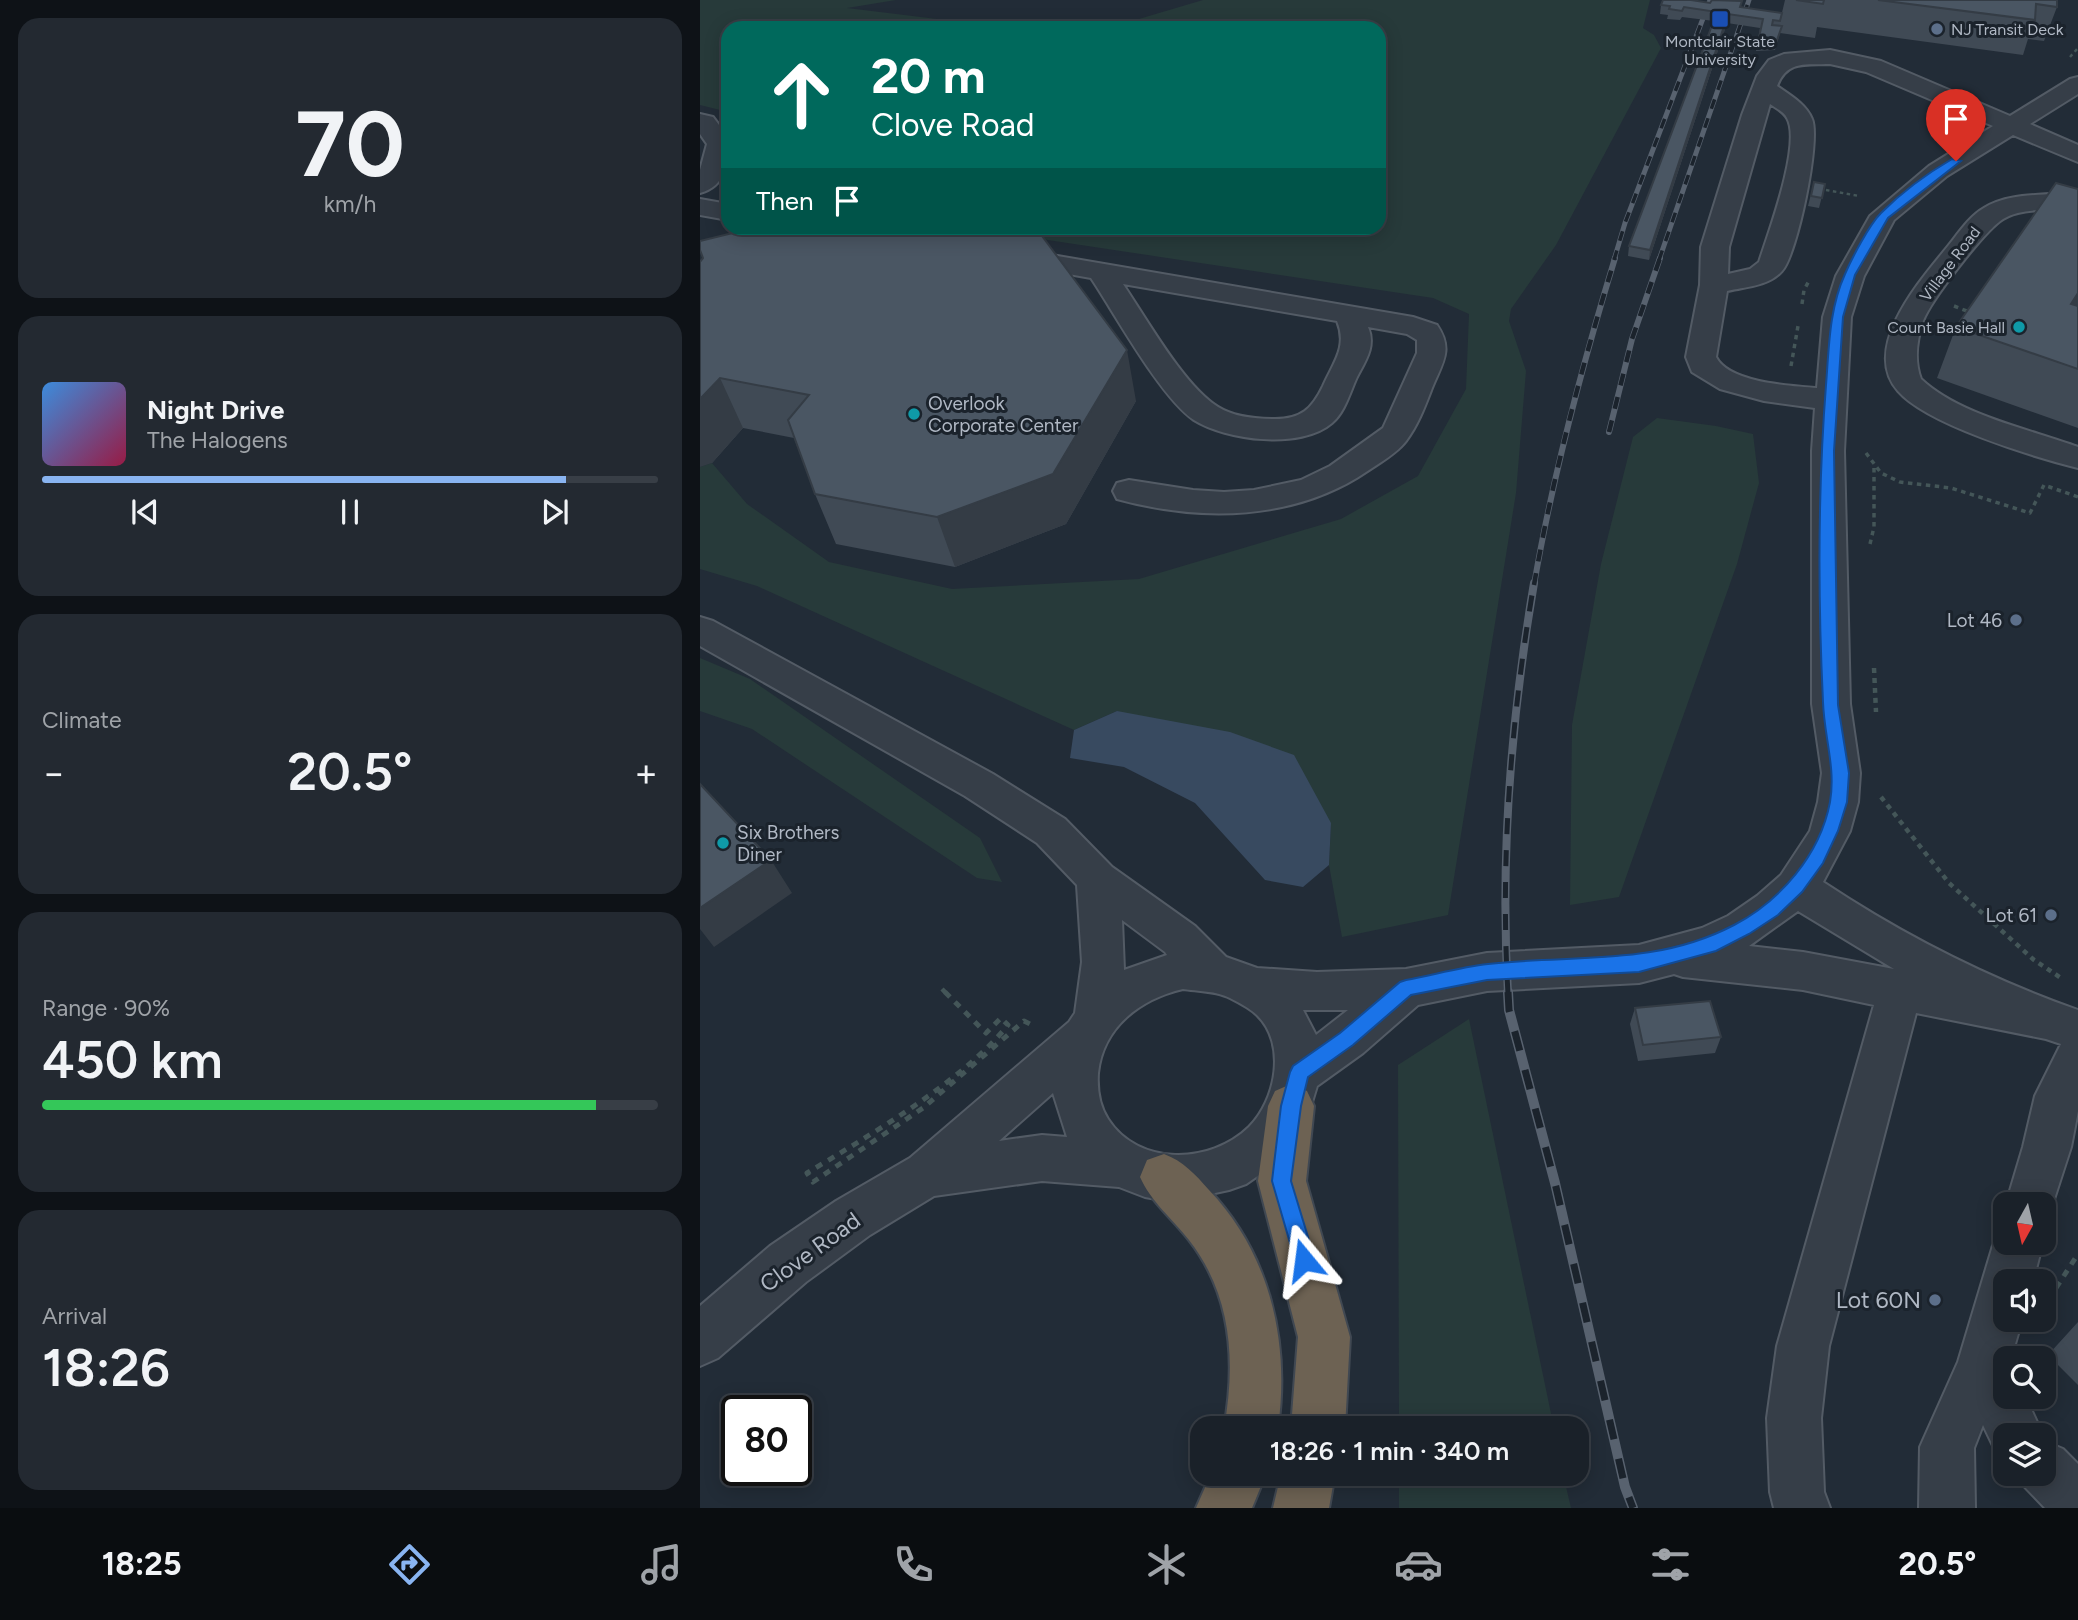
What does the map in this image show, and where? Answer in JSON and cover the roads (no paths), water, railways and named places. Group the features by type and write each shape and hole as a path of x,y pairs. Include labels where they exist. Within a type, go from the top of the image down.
{"highway":[{"path":"1295,1089 1282,1181 1324,1337 1319,1416"},
{"path":"1143,1170 1214,1232 1233,1264 1247,1298 1255,1337 1257,1378 1252,1416"},
{"path":"1224,1508 1234,1486"},
{"path":"1301,1508 1306,1486"}],"street":[{"path":"1832,400 1746,387 1724,380 1703,365 1701,357 1714,285 1715,247 1741,152 1764,88 1777,65 1792,59 1845,58 1896,75 2078,154"},
{"name":"Clove Road","path":"1257,987 1317,992 1406,988 1487,972 1627,965 1674,957 1710,945 1743,929 1772,909 1796,887 1817,858 1830,831 1838,802 1840,773 1830,705 1828,451 1837,317 1850,275 1883,216 1938,171 2078,84"},
{"path":"1714,285 1759,276 1772,266 1804,148 1800,120 1794,111 1764,88"},
{"path":"700,121 704,122 720,144 712,173 700,185"},
{"name":"Village Road","path":"2078,199 2008,208 1987,217 1911,316 1904,339 1903,370 1908,383 1915,391 1947,410 2078,457"},
{"path":"700,207 721,211"},
{"path":"877,235 924,242"},
{"path":"978,251 1413,326 1427,331 1432,340 1432,353 1395,435 1355,466 1324,484 1285,498 1209,503 1129,491"},
{"path":"1100,271 1182,392 1198,408 1213,417 1261,429 1282,430 1304,425 1321,416 1358,347 1356,328 1347,314"},
{"path":"700,630 989,791 1051,831 1097,879 1180,939 1210,970"},
{"path":"1097,879 1104,962 1090,1027 1077,1058 1073,1081 1076,1104 1083,1126 1097,1146 1143,1170"},
{"path":"1796,887 1857,928 1923,965 2061,1024"},
{"path":"1674,957 1803,971 2061,1024"},
{"name":"Clove Road","path":"700,1340 788,1264 853,1218 927,1174 1090,1027 1110,1003 1132,987 1157,975 1183,970 1210,970 1235,976 1257,987 1282,1009 1296,1039 1295,1089"},
{"name":"Clove Road","path":"927,1174 1042,1158 1143,1170 1182,1178 1216,1172 1248,1156 1273,1133 1295,1089 1406,988"},
{"path":"1802,1508 1797,1492 1794,1418 1803,1346 1900,990"},
{"path":"2034,1192 2058,1096 2078,1057"},
{"path":"1947,1508 1947,1447 1999,1332"},
{"path":"1982,1367 2010,1423"},
{"path":"2056,1480 2078,1503"}],"water":[{"path":"1117,711 1230,732 1294,755 1331,823 1329,865 1303,887 1265,880 1195,803 1124,767 1070,758 1074,730"}],"railway":[{"path":"1614,260 1625,223 1710,0"},
{"path":"1659,260 1749,0"},
{"path":"1534,585 1569,420 1615,258"},
{"path":"1609,432 1632,339 1660,258"},
{"path":"1508,994 1505,891 1509,788 1519,685 1534,583"},
{"path":"1508,992 1509,1010 1555,1183 1625,1487 1633,1508"}],"place":[{"name":"Montclair State University","path":"1720,19"},
{"name":"NJ Transit Deck","path":"1937,29"},
{"name":"Count Basie Hall","path":"2019,327"},
{"name":"Overlook Corporate Center","path":"914,414"},
{"name":"Lot 46","path":"2016,620"},
{"name":"Six Brothers Diner","path":"723,843"},
{"name":"Lot 61","path":"2051,915"},
{"name":"Lot 60N","path":"1935,1300"}]}
